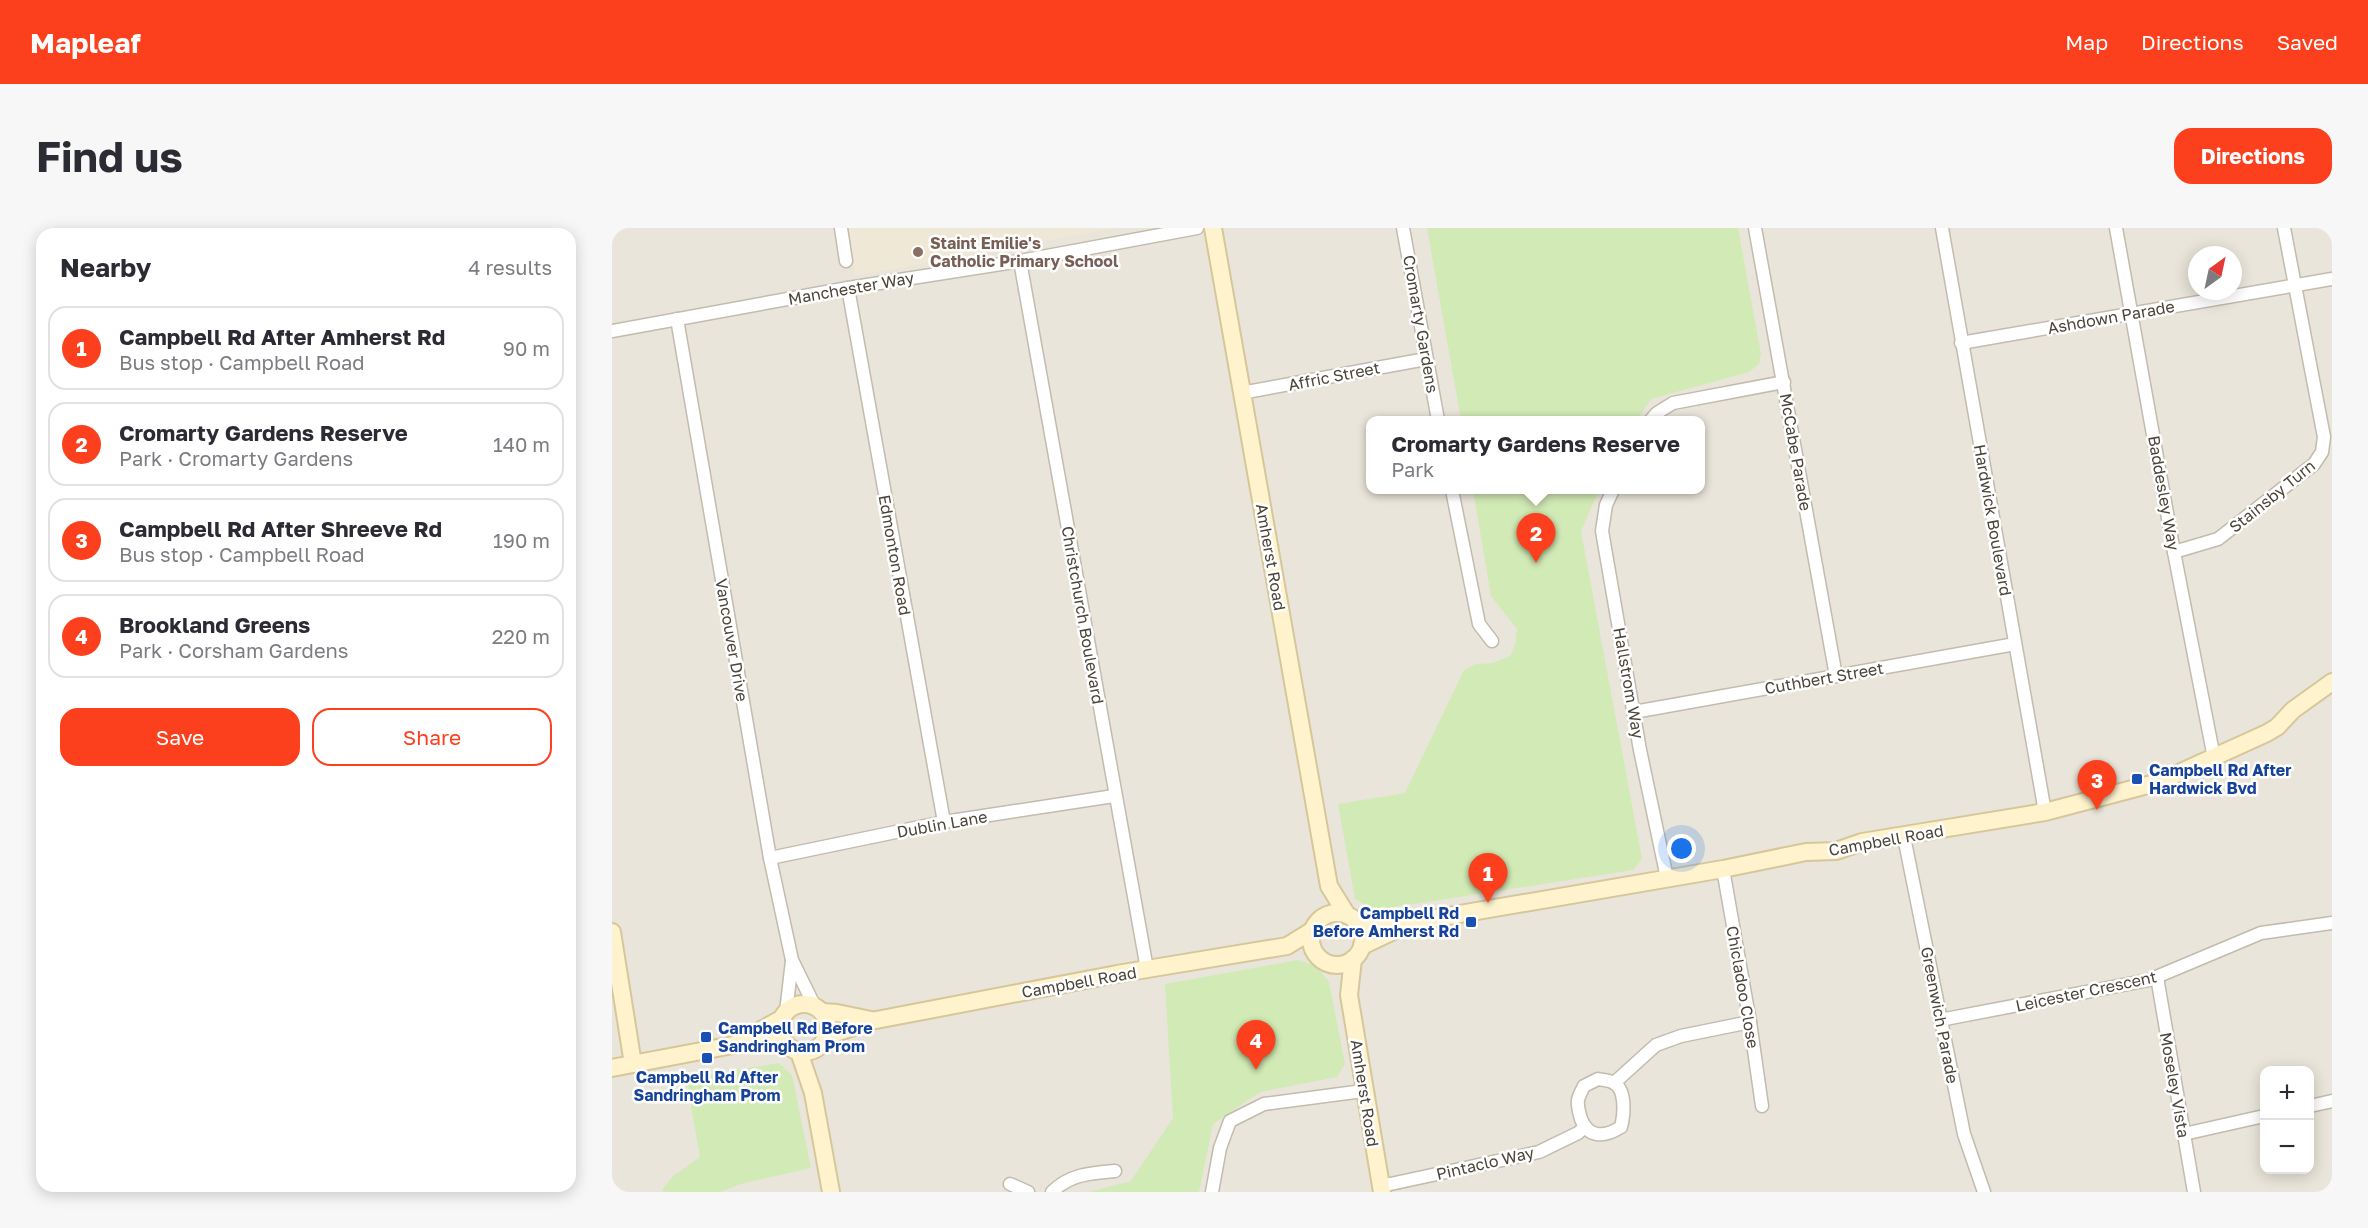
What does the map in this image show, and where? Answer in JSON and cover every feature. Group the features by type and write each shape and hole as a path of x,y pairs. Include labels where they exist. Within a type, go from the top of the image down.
{"street":[{"path":"841,228 846,261"},
{"name":"Manchester Way","path":"612,331 848,288 1020,261 1197,228"},
{"name":"Amherst Road","path":"1213,228 1329,886 1362,931 1349,995"},
{"name":"Cromarty Gardens","path":"1403,228 1437,416"},
{"name":"McCabe Parade","path":"1755,228 1836,676"},
{"name":"Hardwick Boulevard","path":"1942,228 2045,812"},
{"name":"Baddesley Way","path":"2116,228 2174,552 2214,758"},
{"name":"Stainsby Turn","path":"2174,552 2218,539 2314,464 2322,452 2324,436 2284,228"},
{"name":"Christchurch Boulevard","path":"1020,261 1114,796 1147,969"},
{"name":"Ashdown Parade","path":"1961,342 2332,279"},
{"name":"Edmonton Road","path":"848,288 944,822"},
{"name":"Vancouver Drive","path":"677,319 770,858 792,960 818,1009"},
{"name":"Affric Street","path":"1241,393 1426,359"},
{"path":"1654,416 1673,403 1784,382"},
{"path":"1453,494 1479,624 1492,641"},
{"name":"Hallstrom Way","path":"1611,494 1606,505 1602,531 1634,712 1667,878"},
{"name":"Cuthbert Street","path":"1634,712 2015,644"},
{"name":"Campbell Road","path":"1353,920 1413,922 1723,869 1806,852 1836,851 1862,842 1904,837 2045,812 2147,786 2214,758 2277,727 2293,710 2332,682"},
{"name":"Dublin Lane","path":"770,858 944,822 1114,796"},
{"name":"Greenwich Parade","path":"1904,837 1964,1134 1984,1192"},
{"name":"Chicladoo Close","path":"1723,869 1762,1106"},
{"name":"Amherst Road","path":"1329,886 1315,926 1312,946 1320,958 1332,964 1349,995 1381,1189"},
{"path":"1315,926 1331,914 1353,920"},
{"name":"Campbell Road","path":"1358,953 1413,922"},
{"name":"Leicester Crescent","path":"1940,1020 2157,977 2262,933 2332,923"},
{"name":"Campbell Road","path":"1287,946 1315,926"},
{"path":"612,932 633,1064"},
{"name":"Campbell Road","path":"612,1068 733,1045 792,1047 822,1042 871,1021 1147,969 1287,946 1316,954"},
{"path":"1332,964 1347,963 1358,953"},
{"name":"Vancouver Drive","path":"784,1016 792,960"},
{"name":"Moseley Vista","path":"2157,977 2194,1192"},
{"name":"Campbell Road","path":"733,1045 784,1016 790,1008 803,1004 871,1021"},
{"path":"813,1093 822,1042 828,1023 818,1009"},
{"path":"784,1016 780,1032 792,1047 813,1093 831,1192"},
{"path":"1614,1083 1656,1045 1681,1036 1750,1022"},
{"path":"1598,1079 1614,1083 1621,1091 1624,1114 1621,1127 1602,1135 1594,1134 1585,1127 1578,1110 1578,1100 1584,1086 1598,1079"},
{"path":"1212,1192 1220,1148 1230,1121 1264,1104 1364,1092"},
{"path":"2314,1105 2332,1101"},
{"path":"2184,1134 2260,1117"},
{"name":"Pintaclo Way","path":"1381,1189 1539,1152 1578,1133 1585,1127"},
{"path":"1052,1192 1074,1176 1115,1171"},
{"path":"1011,1184 1028,1192"}],"shaded area":[{"path":"612,228 2332,228 2332,1192 612,1192"},
{"name":"Staint Emilie's Catholic Primary School","path":"846,228 1115,228 855,276"}],"green space":[{"path":"1427,228 1738,228 1761,354 1759,364 1749,372 1651,399 1640,416 1460,416"},
{"path":"1474,494 1597,494 1581,531 1642,859 1633,870 1375,910 1355,899 1338,804 1405,793 1464,670 1476,664 1493,663 1510,656 1515,645 1517,629 1491,596"},
{"path":"1298,960 1316,966 1329,982 1345,1064 1337,1077 1260,1092 1213,1124 1199,1192 1089,1192 1131,1181 1173,1118 1165,984"},
{"path":"779,1063 792,1075 811,1168 744,1183 720,1192 664,1192 662,1190 673,1176 700,1157 686,1078"}],"place":[{"name":"Staint Emilie's Catholic Primary School","path":"918,252"},
{"name":"Cromarty Gardens Reserve","path":"1536,563"},
{"name":"Campbell Rd After Hardwick Bvd","path":"2137,779"},
{"name":"Campbell Rd After Shreeve Rd","path":"2097,810"},
{"name":"Campbell Rd After Amherst Rd","path":"1488,903"},
{"name":"Campbell Rd Before Amherst Rd","path":"1471,922"},
{"name":"Campbell Rd Before Sandringham Prom","path":"706,1037"},
{"name":"Campbell Rd After Sandringham Prom","path":"707,1058"},
{"name":"Brookland Greens","path":"1256,1070"}]}
